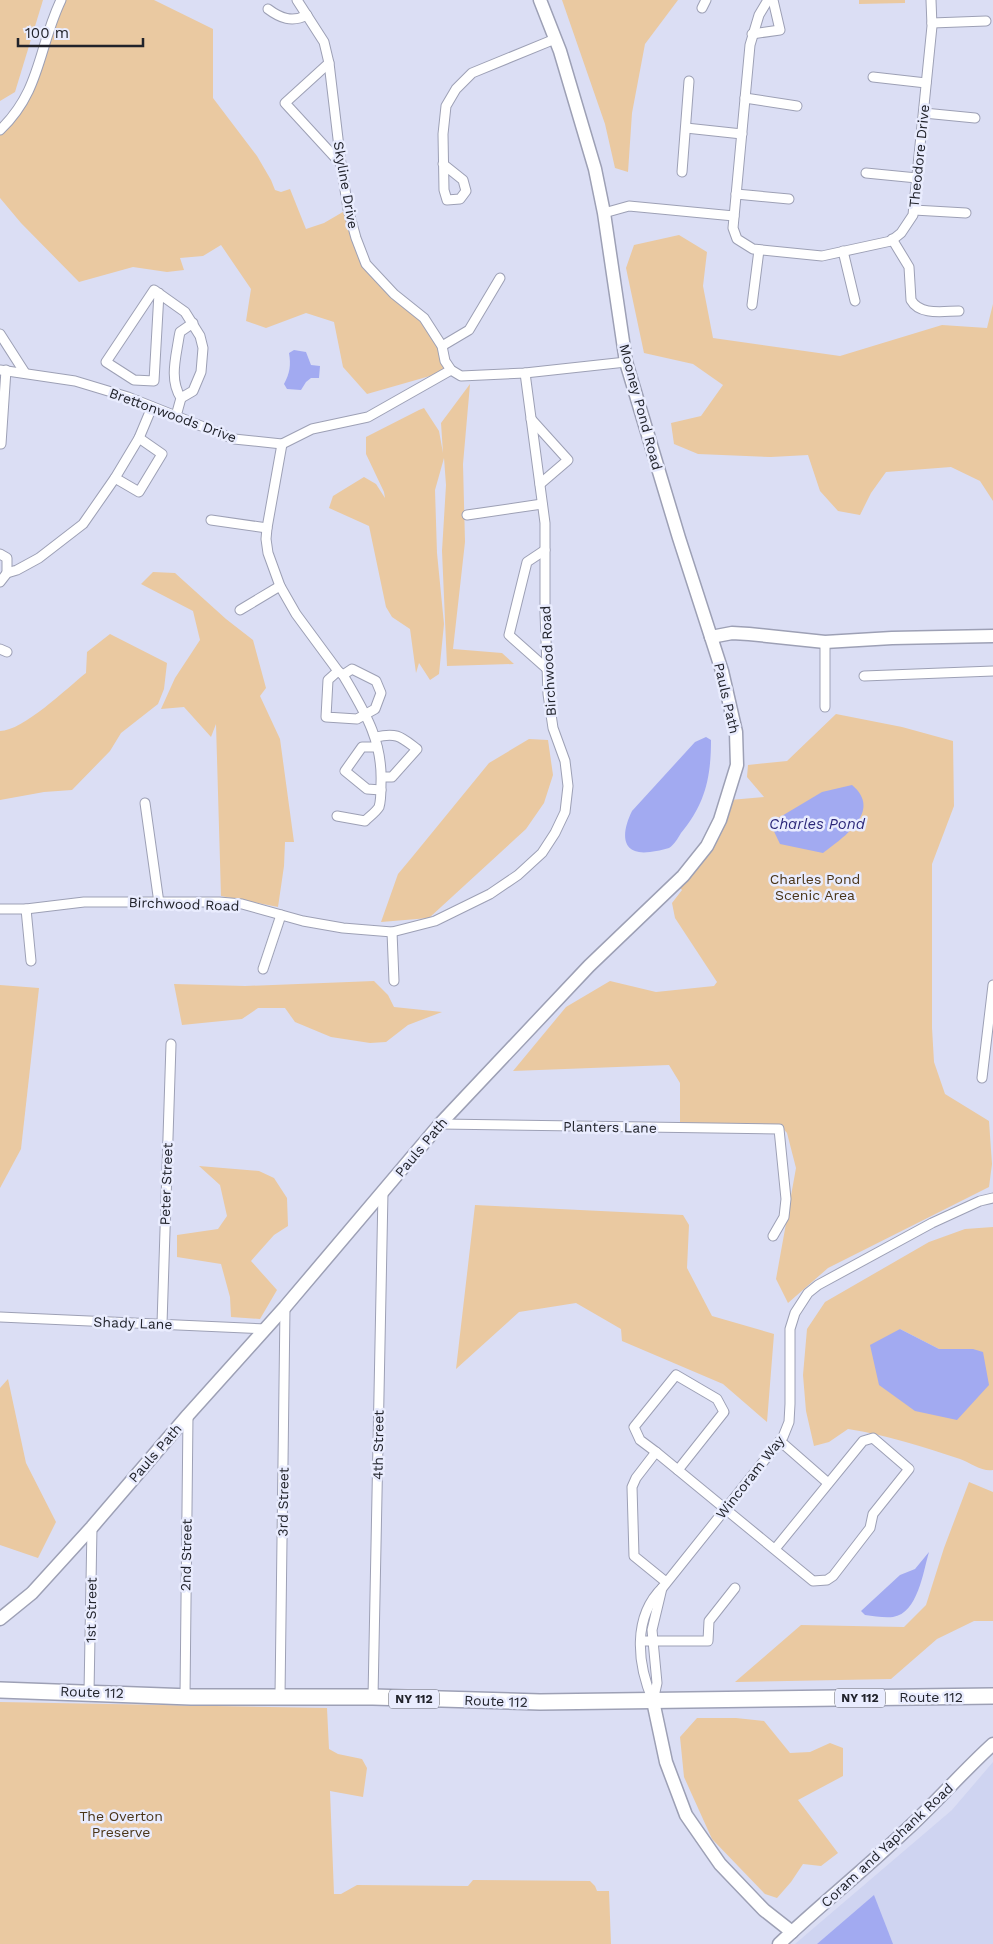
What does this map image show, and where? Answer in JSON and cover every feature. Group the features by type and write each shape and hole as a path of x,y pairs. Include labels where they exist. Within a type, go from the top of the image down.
{"main road":[{"name":"Route 112","path":"0,1690 184,1696 280,1696 540,1702 993,1696"}],"street":[{"path":"0,130 14,117 27,96 38,70 51,23 61,0"},
{"name":"Skyline Drive","path":"297,0 324,42 329,63 348,209 366,264 394,294 424,318 442,346"},
{"name":"Mooney Pond Road","path":"540,0 555,38 583,123 595,169 604,213 626,362 711,638"},
{"path":"768,0 759,15 752,34 733,228 737,239 746,246 759,250 815,256 892,240 909,267 911,300 913,303 922,310 960,311"},
{"path":"752,34 780,30 773,0"},
{"name":"Theodore Drive","path":"892,240 902,233 914,210 932,22 931,0"},
{"path":"268,9 278,16 294,20 307,15"},
{"path":"932,22 986,21"},
{"path":"443,164 443,134 446,106 456,89 472,73 555,38"},
{"path":"329,63 285,103 341,164"},
{"path":"873,77 926,83"},
{"path":"682,172 690,81"},
{"path":"745,98 797,106"},
{"path":"924,113 975,118"},
{"path":"686,128 742,134"},
{"path":"866,173 917,178"},
{"path":"736,194 789,199"},
{"path":"604,213 629,206 734,216"},
{"path":"914,210 966,213"},
{"path":"752,305 759,250"},
{"path":"843,251 855,301"},
{"path":"500,278 470,330 442,346 446,361 451,370 461,376 525,373 626,362"},
{"path":"159,293 154,382 134,380 106,362 154,290 159,293 186,312 200,336 203,348 202,372 194,391 181,398 176,416"},
{"path":"181,398 173,381 179,337 180,332 193,323"},
{"path":"0,334 25,373"},
{"path":"1,444 3,370"},
{"name":"Brettonwoods Drive","path":"3,370 75,381 128,397 234,439 282,444"},
{"path":"337,816 365,821 378,807 382,777 376,737 366,714 340,673 296,614 280,586 268,553 267,528 282,444 312,429 368,417 451,370"},
{"name":"Birchwood Road","path":"0,909 26,909 84,902 219,902 242,904 281,915 343,928 392,932 435,921 490,894 524,870 542,853 556,833 565,812 568,786 565,761 553,728 548,694 545,550 542,504 525,373"},
{"path":"128,397 134,380"},
{"path":"0,582 7,573 17,570 39,558 83,524 115,478 138,438 152,407"},
{"path":"531,419 568,460 540,484"},
{"path":"115,478 138,492 162,454 138,438"},
{"path":"466,515 542,504"},
{"path":"211,520 267,528"},
{"path":"545,550 527,562 509,635 546,668"},
{"path":"0,554 7,558 7,573"},
{"path":"240,610 280,586"},
{"path":"711,638 732,633 825,642 892,638 993,636"},
{"name":"Pauls Path","path":"0,1619 32,1593 92,1527 188,1414 285,1307 440,1124 589,966 683,876 707,846 720,820 737,765 736,732 722,671 711,638"},
{"path":"825,642 825,707"},
{"path":"352,669 376,681 381,693 375,709 357,719 326,717 328,680 340,673 352,669"},
{"path":"864,676 993,672"},
{"path":"376,737 388,734 400,736 418,750 392,777 382,777"},
{"path":"377,747 362,747 345,770 367,790 381,790"},
{"path":"145,803 159,903"},
{"path":"26,909 31,961"},
{"path":"263,969 281,915"},
{"path":"392,932 394,981"},
{"path":"982,1078 993,985"},
{"name":"Peter Street","path":"162,1324 170,1044"},
{"name":"Planters Lane","path":"440,1124 779,1129 786,1199 784,1217 773,1236"},
{"name":"4th Street","path":"373,1698 382,1192"},
{"name":"Wincoram Way","path":"653,1701 646,1684 641,1641 644,1614 652,1598 665,1585 780,1440 789,1422 790,1329 795,1314 808,1293 818,1285 932,1223 980,1201 993,1198"},
{"name":"3rd Street","path":"280,1696 285,1307"},
{"name":"Shady Lane","path":"0,1317 266,1328"},
{"path":"678,1470 724,1412 717,1399 676,1375 634,1427 640,1440 813,1581 827,1580 833,1576 870,1528 873,1514 908,1469 873,1438 863,1441 775,1549"},
{"name":"2nd Street","path":"184,1696 188,1414"},
{"path":"780,1440 828,1483"},
{"path":"656,1452 636,1478 632,1487 634,1556 665,1585"},
{"name":"1st Street","path":"89,1692 92,1527"},
{"name":"Wincoram Way","path":"653,1701 657,1683 652,1630 665,1585"},
{"path":"641,1641 708,1641 709,1621 735,1588"},
{"path":"653,1701 666,1762 686,1815 720,1864 764,1910 792,1932"},
{"name":"Coram and Yaphank Road","path":"779,1944 924,1814 975,1760 993,1744"}],"shaded area":[{"path":"993,1762 993,1944 795,1944 952,1810"}],"green space":[{"path":"0,0 43,0 15,92 0,101"},
{"path":"61,0 154,0 213,29 213,98 257,156 275,190 281,192 290,189 306,229 324,223 348,209 366,264 424,318 451,370 367,394 343,367 334,322 306,313 266,328 246,321 251,289 221,245 203,256 180,258 184,270 167,272 133,267 79,282 21,223 0,198 0,130 27,96"},
{"path":"562,0 678,0 645,44 632,113 628,172 615,168 605,124"},
{"path":"859,0 905,0 905,3 859,4"},
{"path":"679,235 707,252 703,286 713,338 840,356 942,325 987,328 993,304 993,501 980,481 951,467 886,472 871,493 860,515 838,511 820,491 808,455 771,457 698,454 674,444 671,423 701,416 723,385 693,364 644,353 626,268 634,245"},
{"path":"470,384 463,464 465,542 453,649 502,653 514,664 447,666 442,551 446,485 444,458 435,490 437,553 444,624 439,674 430,680 419,663 416,673 410,629 392,617 386,607 369,526 329,508 333,496 364,477 376,484 385,498 366,454 366,437 419,410 424,408 439,431 443,453 441,423"},
{"path":"153,572 175,573 226,619 253,640 266,688 260,696 280,739 294,842 285,842 284,866 278,907 221,896 216,724 211,737 184,707 161,709 175,678 200,640 193,611 141,584"},
{"path":"110,634 167,663 164,689 158,704 121,733 110,751 72,790 44,792 0,800 0,731 10,729 32,717 86,673 87,652"},
{"name":"Charles Pond Scenic Area","path":"836,714 902,727 953,741 954,806 932,864 932,1028 934,1062 945,1094 989,1121 992,1164 989,1187 828,1268 788,1303 776,1279 796,1168 787,1133 780,1125 680,1123 680,1083 669,1065 513,1071 566,1007 610,981 656,992 714,986 717,982 675,918 672,903 682,890 676,883 730,800 764,797 747,777 748,765 787,761"},
{"path":"529,739 548,740 553,775 544,803 526,829 429,918 381,922 398,874 489,763"},
{"path":"374,981 388,995 394,1007 442,1012 408,1025 386,1042 370,1043 331,1037 295,1022 285,1008 258,1008 242,1019 182,1025 174,984 245,986"},
{"path":"0,985 39,988 21,1149 0,1188"},
{"path":"199,1166 259,1171 274,1178 287,1198 288,1226 274,1235 251,1261 277,1290 260,1319 231,1317 230,1297 221,1264 177,1257 177,1235 218,1229 227,1216 220,1185"},
{"path":"475,1205 683,1215 689,1225 687,1268 712,1316 774,1334 767,1422 723,1384 622,1341 621,1329 576,1303 519,1312 456,1369"},
{"path":"993,1227 993,1470 981,1468 960,1459 905,1442 848,1429 829,1442 814,1446 806,1411 803,1375 807,1329 825,1302 929,1242 965,1229","holes":["900,1329 939,1349 972,1349 879,1385"]},
{"path":"8,1379 26,1463 56,1522 38,1558 0,1545 0,1388"},
{"path":"969,1482 993,1492 993,1621 974,1621 937,1639 891,1679 735,1682 801,1625 904,1627 926,1605 944,1548"},
{"name":"The Overton Preserve","path":"0,1702 327,1708 329,1749 338,1754 362,1759 367,1768 363,1797 330,1791 334,1894 341,1894 357,1885 468,1886 473,1880 590,1881 597,1891 609,1891 611,1944 0,1944"},
{"path":"697,1718 736,1718 764,1721 790,1753 810,1752 830,1743 843,1748 843,1776 798,1800 838,1853 821,1866 803,1864 777,1898 765,1894 712,1839 684,1777 680,1737"}],"water":[{"path":"294,350 306,352 311,365 320,366 319,378 311,378 301,390 287,389 284,384 290,369 289,353"},
{"path":"706,737 711,740 710,766 705,790 696,812 669,848 650,852 633,850 628,846 625,834 632,811 695,742"},
{"name":"Charles Pond","path":"852,785 861,795 864,804 862,814 857,823 841,839 823,853 780,844 770,823 822,792"},
{"path":"900,1329 939,1349 973,1349 983,1352 989,1385 957,1420 915,1411 879,1385 870,1345"},
{"path":"929,1552 922,1580 914,1600 908,1608 901,1614 893,1617 865,1615 861,1611 900,1575 915,1569"},
{"path":"874,1895 893,1944 817,1944"}]}
